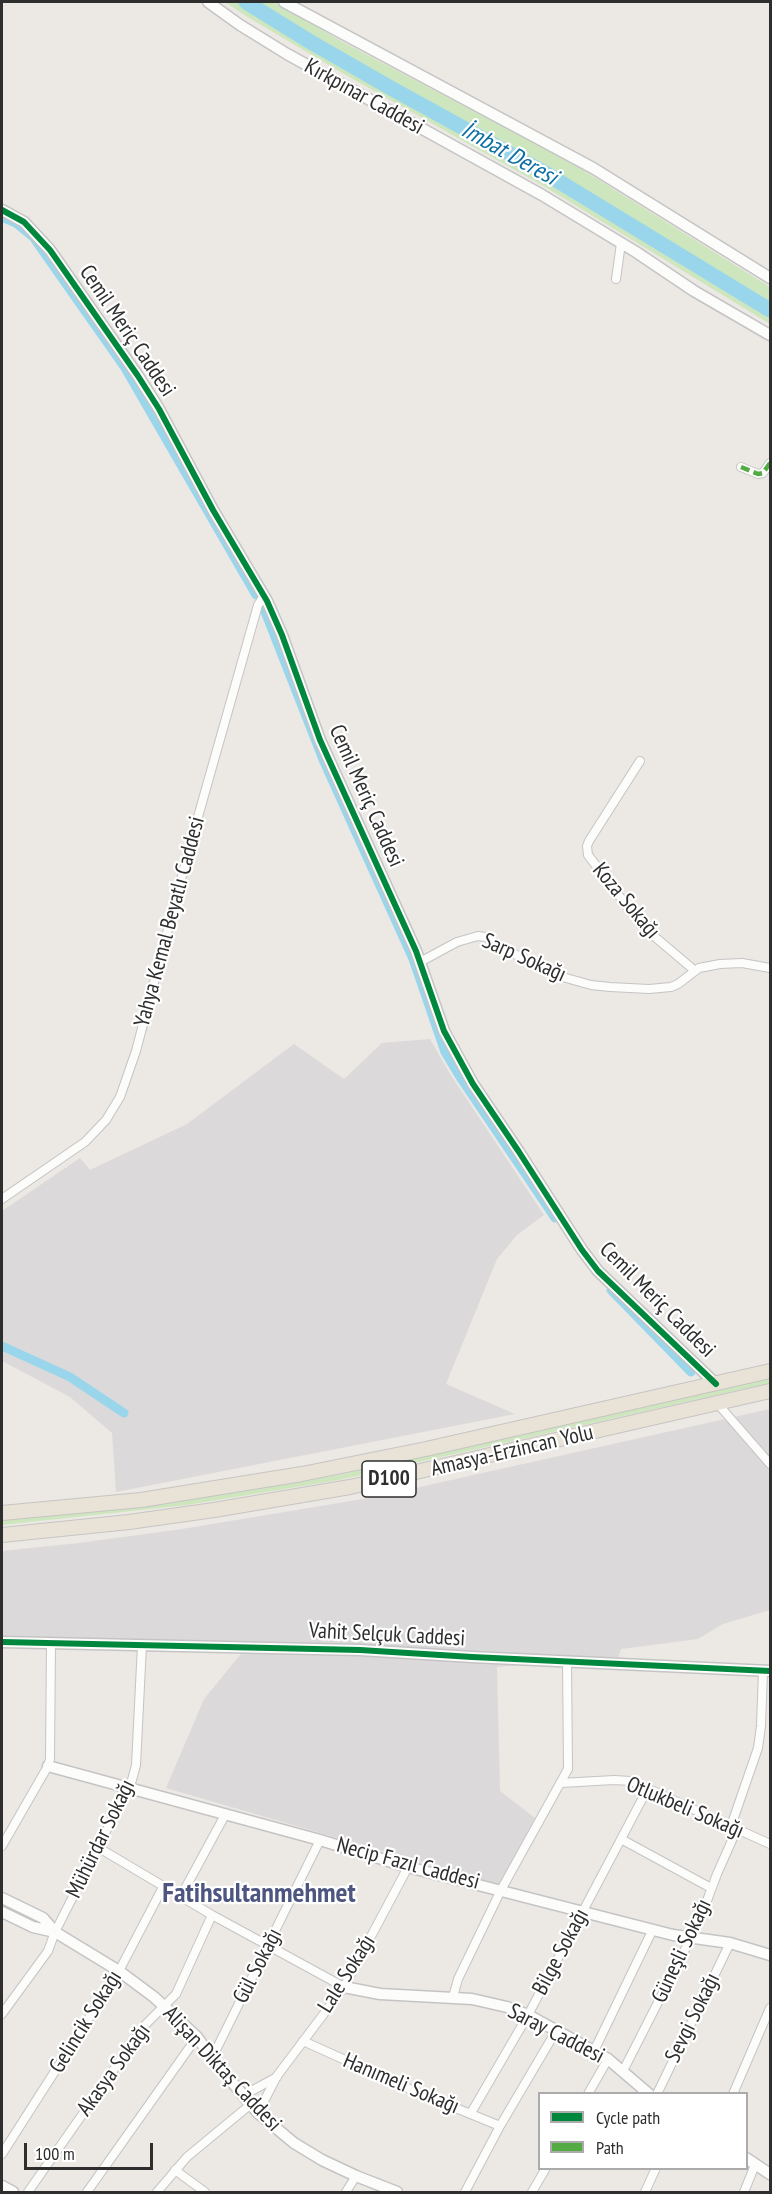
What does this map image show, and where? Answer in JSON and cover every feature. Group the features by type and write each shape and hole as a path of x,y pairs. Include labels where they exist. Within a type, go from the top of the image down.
{"highway":[{"name":"Amasya-Erzincan Yolu","path":"2,1513 141,1500 302,1474 771,1371"},
{"name":"Amasya-Erzincan Yolu","path":"2,1535 171,1516 339,1489 771,1391"}],"street":[{"name":"Kırkpınar Caddesi","path":"208,2 287,54 542,195 686,286 771,335"},
{"name":"Kırkpınar Caddesi","path":"284,2 593,168 771,278"},
{"name":"Cemil Meriç Caddesi","path":"2,210 24,222 50,250 138,376 159,409 213,510 264,596 282,635 327,757 420,962 444,1031 461,1065 582,1250 618,1291 716,1384"},
{"path":"616,279 621,243"},
{"path":"741,468 758,474 763,473 771,463"},
{"name":"Yahya Kemal Beyatlı Caddesi","path":"2,1199 85,1142 106,1120 120,1097 135,1051 258,604 264,596"},
{"name":"Koza Sokağı","path":"640,761 589,841 588,855 642,926 694,970"},
{"name":"Sarp Sokağı","path":"420,962 457,942 478,936 495,942 541,968 591,985 619,988 663,988 678,984 694,970 706,966 730,963 771,968"},
{"path":"717,1403 771,1464"},
{"name":"Vahit Selçuk Caddesi","path":"2,1642 360,1650 767,1671"},
{"path":"2,1846 48,1766 51,1749 51,1643"},
{"name":"Mühürdar Sokağı","path":"2,2014 51,1944 128,1789 136,1765 142,1645"},
{"path":"453,1997 458,1979 501,1890 568,1769 567,1662"},
{"name":"Güneşli Sokağı","path":"623,2071 692,1938 734,1828 758,1748 767,1671"},
{"name":"Necip Fazıl Caddesi","path":"48,1766 320,1840 408,1867 653,1929 692,1938 730,1943 771,1955"},
{"name":"Otlukbeli Sokağı","path":"561,1783 623,1780 648,1788 771,1844"},
{"name":"Bilge Sokağı","path":"471,2113 528,2015 648,1788"},
{"path":"181,1896 225,1815"},
{"path":"621,1839 711,1888"},
{"name":"Gül Sokağı","path":"212,2058 320,1840"},
{"path":"99,1848 268,1947 344,1987"},
{"name":"Lale Sokağı","path":"157,2193 198,2146 254,2108 344,1987 408,1867"},
{"name":"Gelincik Sokağı","path":"2,2154 119,1971 163,1887"},
{"name":"Alişan Diktaş Caddesi","path":"2,1898 43,1918 49,1922 55,1932"},
{"name":"Alişan Diktaş Caddesi","path":"2,1911 33,1927 55,1932 119,1971 164,2006 197,2037 254,2108 294,2143 322,2160 397,2193"},
{"name":"Akasya Sokağı","path":"28,2193 145,2025 176,1994 212,1915"},
{"path":"594,2051 653,1929"},
{"name":"Sevgi Sokağı","path":"658,2092 730,1943"},
{"name":"Saray Caddesi","path":"344,1987 380,1994 453,1997 487,2002 528,2015 608,2059 647,2092"},
{"path":"734,2092 771,2008"},
{"path":"465,2193 500,2126 556,2031"},
{"path":"87,2193 197,2037"},
{"name":"Hanımeli Sokağı","path":"303,2041 414,2091 500,2126"},
{"path":"589,2092 608,2059"},
{"name":"Lale Sokağı","path":"244,2095 277,2076"},
{"path":"744,2193 751,2161 771,2174"},
{"path":"175,2170 205,2193"},
{"path":"532,2193 545,2170"},
{"path":"645,2193 656,2170"},
{"path":"346,2193 356,2176"},
{"path":"2,2186 13,2193"}],"shaded area":[{"path":"430,1039 450,1074 544,1215 517,1235 497,1259 446,1384 515,1414 116,1492 112,1433 70,1397 2,1361 2,1211 80,1158 90,1170 187,1124 294,1044 344,1079 382,1043"},
{"path":"770,1409 770,1610 723,1624 698,1639 621,1649 618,1658 497,1667 500,1791 535,1818 499,1885 166,1788 204,1699 250,1643 2,1636 2,1551 182,1529 375,1497"}],"green space":[{"path":"225,2 274,2 341,41 575,165 770,287 770,324 547,188 344,74"},
{"path":"770,1377 770,1383 339,1480 187,1505 2,1525 2,1519 187,1500 339,1475"}],"waterway":[{"name":"İmbat Deresi","path":"246,2 389,87 545,173 770,310"},
{"path":"2,217 16,223 33,237 125,368 256,595"},
{"path":"264,609 324,762 413,959 445,1052 555,1218"},
{"path":"611,1290 691,1372"},
{"path":"2,1346 70,1377 124,1413"}],"marked path":[{"path":"741,467 758,474 763,473 770,463"}],"cycle path":[{"path":"2,210 24,222 50,250 138,376 159,409 213,510 267,601 282,635 320,740 416,951 444,1031 473,1084 598,1271 716,1384"},
{"path":"2,1642 360,1650 770,1671"}],"district":[{"name":"Fatihsultanmehmet","path":"259,1894"}]}
